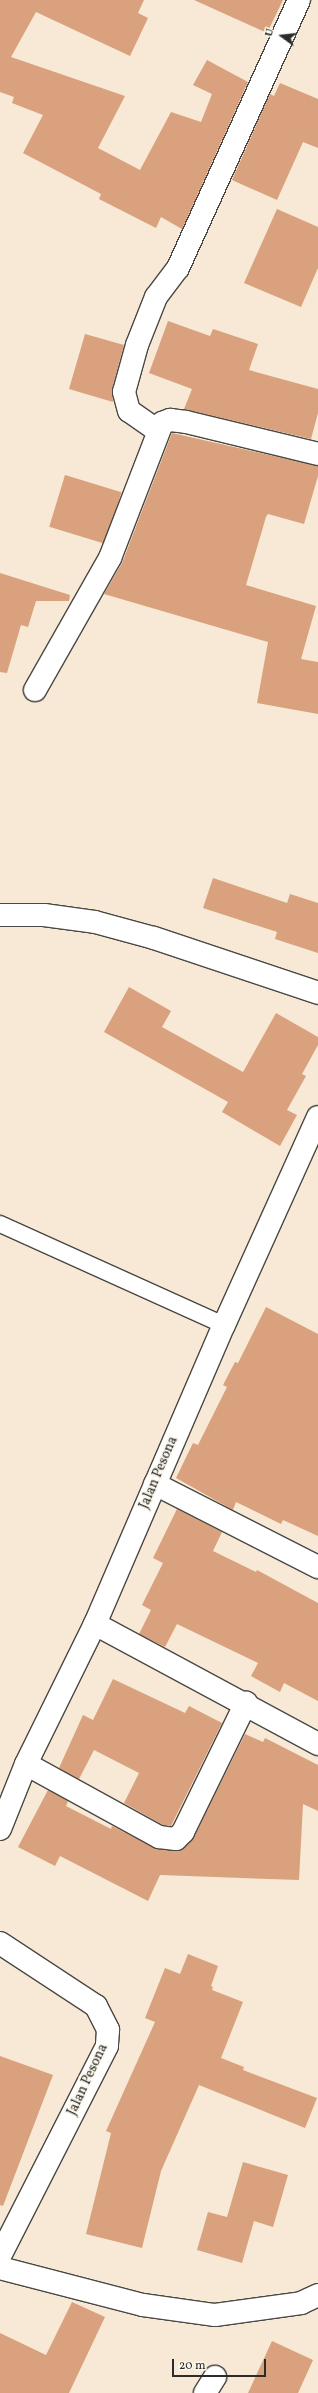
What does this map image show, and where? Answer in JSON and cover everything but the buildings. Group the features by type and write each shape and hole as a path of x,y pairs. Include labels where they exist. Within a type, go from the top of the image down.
{"street":[{"path":"158,432 129,411 124,392 137,345 156,297 178,268 299,0"},
{"path":"35,690 110,558 162,424 170,420 318,454"},
{"path":"0,915 44,915 95,922 154,938 318,993"},
{"name":"Jalan Pesona","path":"0,1829 26,1764 94,1624 224,1325 318,1117"},
{"path":"154,1484 318,1567"},
{"path":"94,1624 246,1703 318,1744"},
{"path":"26,1764 159,1837 176,1839 183,1832 246,1703"},
{"name":"Jalan Pesona","path":"0,1943 96,2006 108,2030 106,2046 2,2248"},
{"path":"0,2268 143,2305 215,2314 301,2303 318,2295"}],"lane":[{"path":"0,1224 224,1325"}]}
